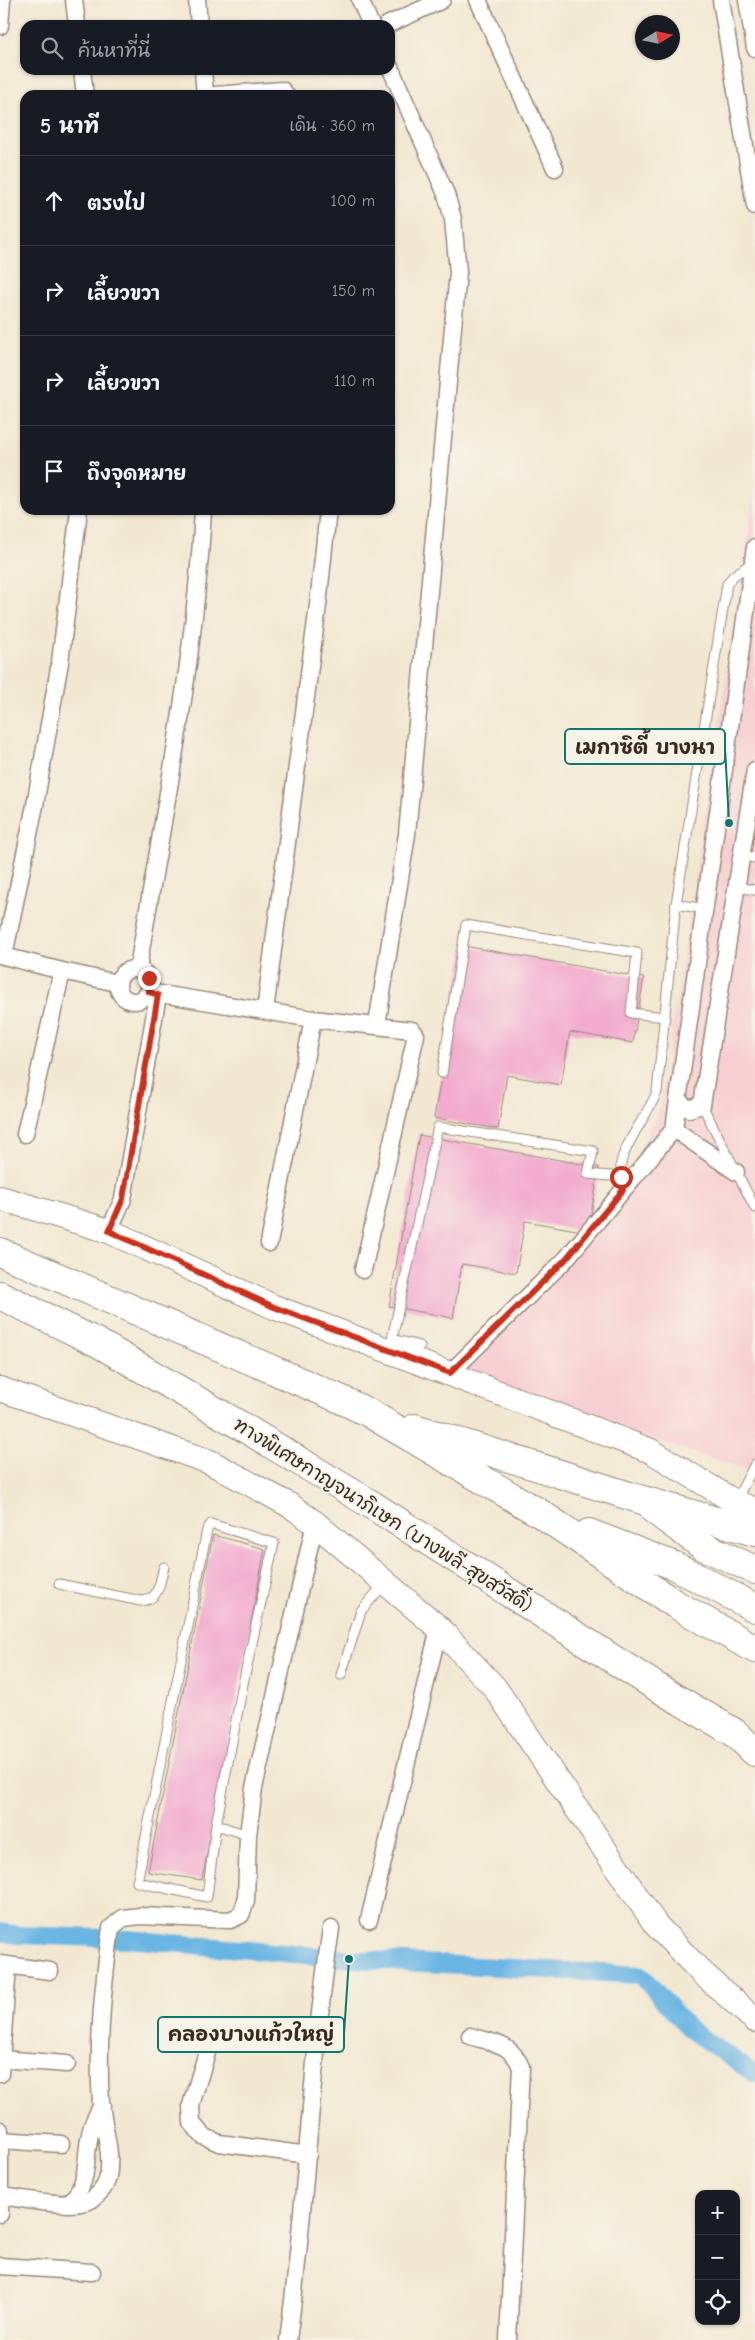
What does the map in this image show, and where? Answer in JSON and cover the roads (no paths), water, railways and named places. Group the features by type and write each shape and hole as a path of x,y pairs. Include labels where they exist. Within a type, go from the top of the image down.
{"highway":[{"path":"0,1252 338,1398 369,1414 541,1514 675,1604 755,1649"},
{"name":"ทางพิเศษกาญจนาภิเษก (บางพลี-สุขสวัสดิ์)","path":"0,1295 98,1344 238,1424 372,1506 647,1681 745,1737 755,1752"},
{"path":"369,1414 639,1499 755,1532"},
{"path":"639,1499 703,1546 755,1570"},
{"path":"541,1514 675,1566 755,1608"}],"main road":[{"path":"0,1198 109,1231 274,1307 651,1450 745,1506"},
{"path":"0,1389 210,1462 291,1506 315,1523 439,1628 495,1688 656,1925 700,1971 755,2020"}],"street":[{"path":"0,26 2,0"},
{"path":"74,0 76,20"},
{"path":"197,0 199,20"},
{"path":"360,0 369,20"},
{"path":"395,21 442,0"},
{"path":"478,0 555,168"},
{"path":"721,0 755,206"},
{"path":"747,0 755,48"},
{"path":"83,75 84,90"},
{"path":"203,75 205,90"},
{"path":"377,1025 407,834 458,272 453,219 446,194 394,75"},
{"path":"268,90 282,90"},
{"path":"78,515 60,662 36,805 2,955 117,983"},
{"path":"138,968 186,683 200,563 202,515"},
{"path":"265,1011 318,604 327,515"},
{"path":"450,1373 565,1260 622,1183 674,1129 755,547"},
{"path":"678,1101 689,1109 702,1105 736,887 748,856 755,770"},
{"path":"138,968 124,971 117,983 122,997 129,1001 137,1001 154,993 313,1019 412,1030 416,1035 363,1270"},
{"path":"109,1231 123,1199 154,993 149,978 138,968"},
{"path":"25,1134 62,971"},
{"path":"269,1244 313,1019"},
{"path":"674,1129 736,1172"},
{"path":"0,2196 69,2203 88,2201 99,2194 108,2180 108,2148 102,2105 100,2064 104,1977 110,1928 123,1918 140,1916 230,1920 241,1915 246,1901 248,1835 254,1788 315,1523"},
{"path":"370,1920 439,1628"},
{"path":"288,2340 308,2155 322,1984 330,1934"},
{"path":"50,1971 4,1965 0,2064 67,2064"},
{"path":"470,2036 509,2048 521,2067 508,2340"},
{"path":"211,2039 191,2105 192,2124 203,2136 219,2143 308,2155"},
{"path":"69,2203 79,2194 84,2183 91,2129 102,2105"},
{"path":"0,2214 1,2137 61,2144"},
{"path":"0,2266 92,2272"}],"lane":[{"path":"420,1346 392,1339 438,1127 594,1151 588,1174 622,1183 621,1163 626,1149 650,1110 657,1092 676,904 727,584 733,576 752,563"},
{"path":"736,887 755,890"},
{"path":"676,904 705,909"},
{"path":"442,1073 466,925 637,953 631,1013 665,1017"},
{"path":"702,1105 755,1208"},
{"path":"745,1506 755,1464"},
{"path":"211,1524 274,1543 242,1684 216,1825 207,1897 137,1882 207,1530 211,1524"},
{"path":"59,1584 140,1601 150,1601 155,1597 164,1567"},
{"path":"341,1675 361,1611 385,1583"},
{"path":"216,1825 248,1835"}],"waterway":[{"path":"0,1932 18,1935 128,1939 349,1959 641,1975 689,2029 755,2074"}],"place":[{"name":"เมกาซิตี้ บางนา","path":"729,823"},
{"name":"คลองบางแก้วใหญ่","path":"349,1959"}]}
